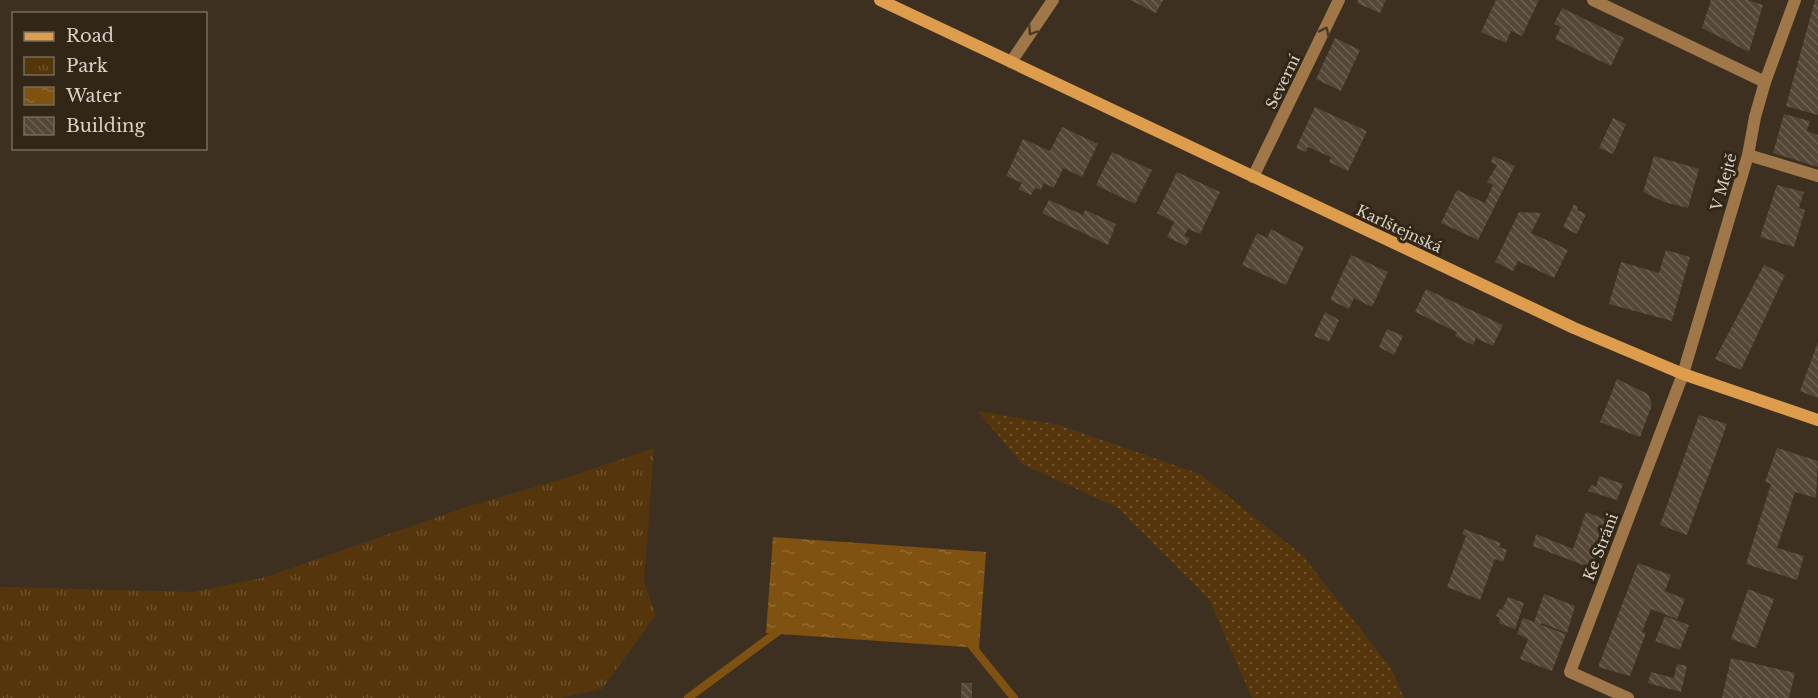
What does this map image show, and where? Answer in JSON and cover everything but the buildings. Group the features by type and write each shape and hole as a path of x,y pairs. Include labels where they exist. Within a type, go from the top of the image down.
{"main road":[{"name":"Karlštejnská","path":"880,0 1574,328 1683,374 1818,420"}],"street":[{"path":"1011,62 1053,0"},
{"name":"Severní","path":"1252,177 1340,0"},
{"path":"1593,0 1765,82"},
{"name":"V Mejtě","path":"1683,374 1748,155 1755,117 1765,82 1795,0"},
{"path":"1748,155 1818,176"},
{"name":"Ke Stráni","path":"1628,698 1570,672 1683,374"}],"green space":[{"path":"978,411 1059,425 1200,474 1302,555 1391,668 1404,698 1252,698 1209,599 1118,508 1022,464"},
{"path":"654,448 644,582 656,615 602,689 560,698 0,698 0,587 193,592 266,577 466,507 566,478"}],"water":[{"path":"773,537 986,552 979,648 766,633"}],"waterway":[{"path":"688,698 784,627"},
{"path":"967,640 1014,698"}]}
